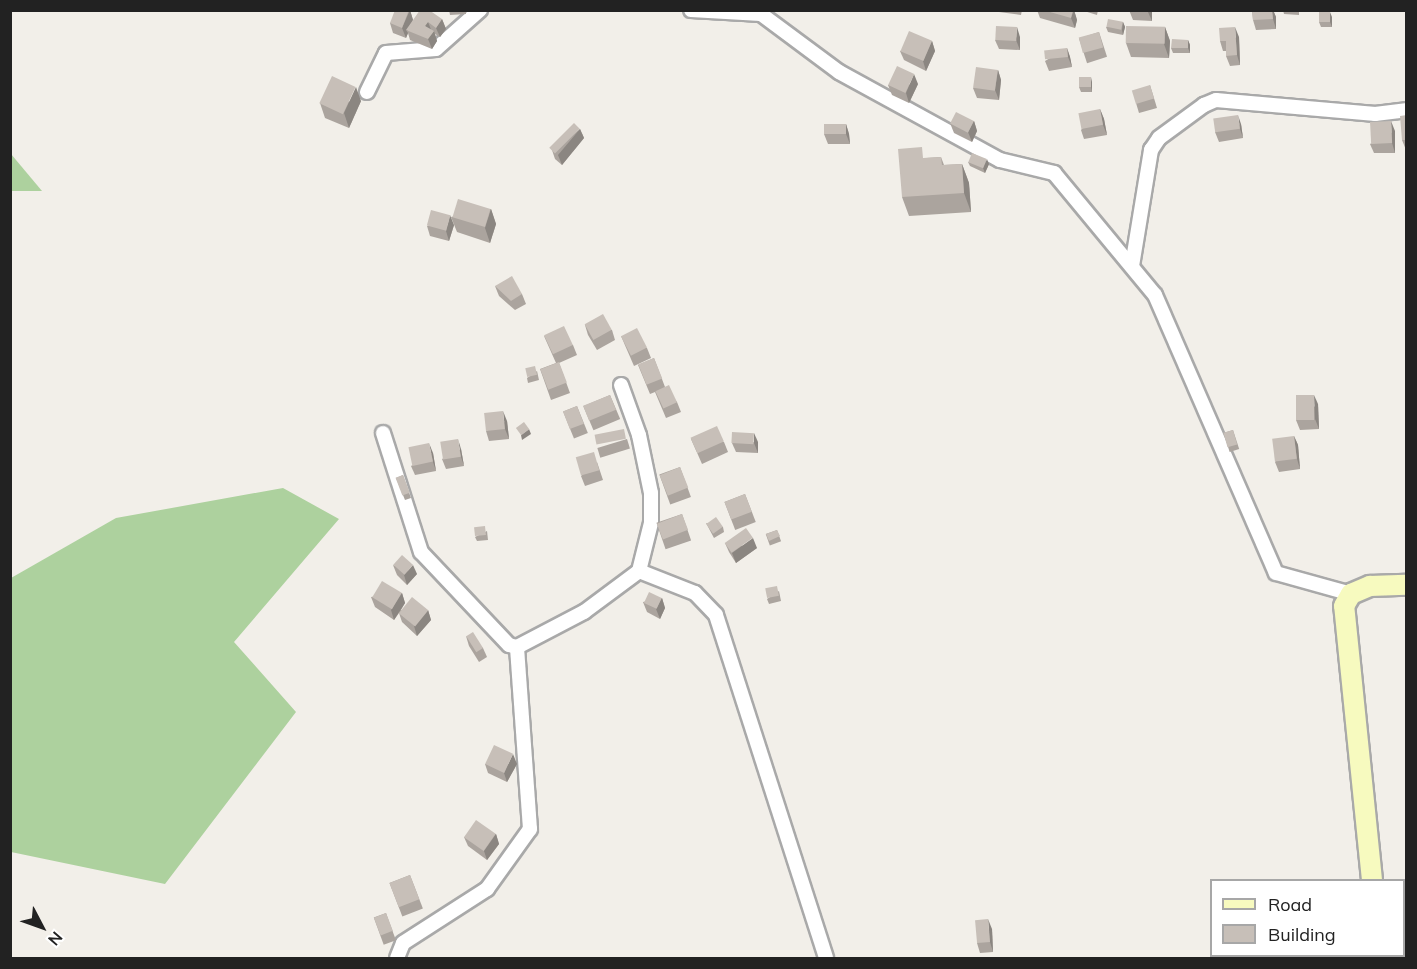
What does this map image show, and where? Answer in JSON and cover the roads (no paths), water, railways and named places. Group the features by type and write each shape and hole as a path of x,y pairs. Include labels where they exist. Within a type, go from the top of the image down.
{"main road":[{"path":"1372,879 1344,606 1351,594 1370,586 1407,585"}],"street":[{"path":"367,92 386,53 436,49 480,10"},
{"path":"691,10 760,14 839,72 1000,160 1054,173 1155,295 1276,573 1351,594"},
{"path":"1132,266 1151,150 1159,138 1204,105 1216,100 1376,114 1407,110"},
{"path":"383,433 421,552 509,645 517,647 584,612 639,571 651,524 651,493 639,435 621,386"},
{"path":"639,571 695,592 716,615 826,958"},
{"path":"397,958 403,943 487,889 530,829 517,647"}]}
